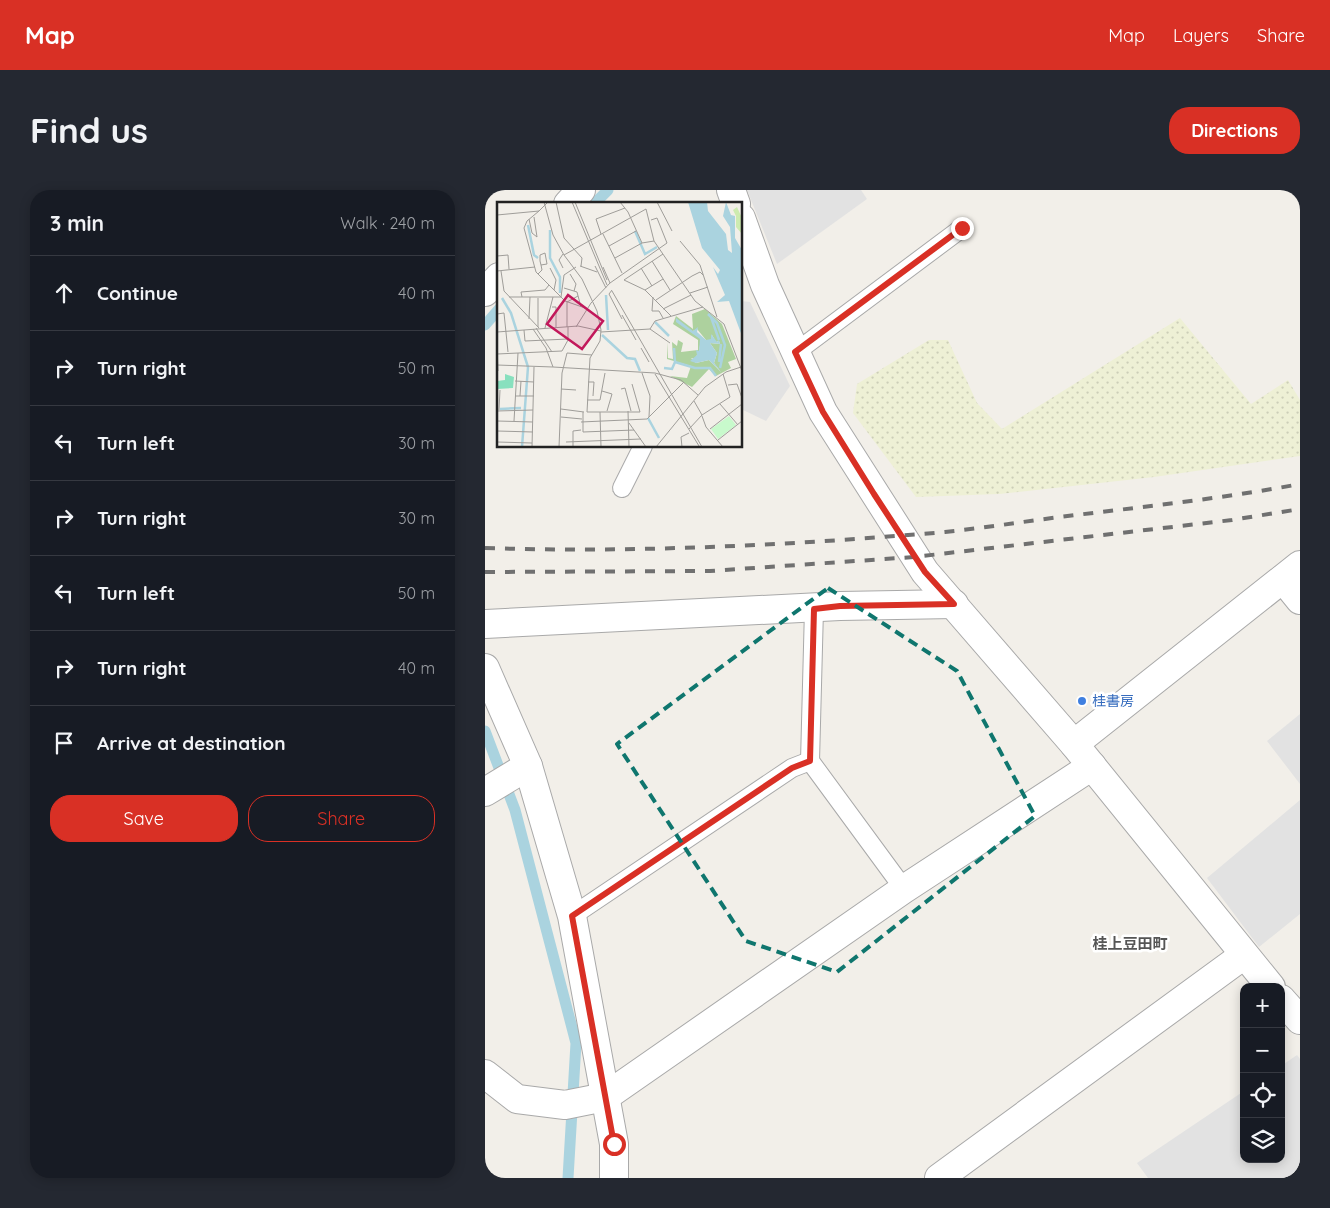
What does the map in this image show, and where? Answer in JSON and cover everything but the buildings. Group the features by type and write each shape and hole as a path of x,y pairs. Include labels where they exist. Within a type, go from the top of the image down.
{"street":[{"path":"570,202 581,190"},
{"path":"731,190 735,202"},
{"path":"743,232 746,252 765,285 823,412 925,572 1074,744 1268,983"},
{"path":"485,292 497,279"},
{"path":"1074,744 1292,572 1300,600"},
{"path":"485,624 814,609 840,606 954,604"},
{"path":"485,668 505,780 572,916 585,1101 614,1144 614,1178"},
{"path":"485,1074 517,1099 585,1101 903,889 1092,766"},
{"path":"939,1178 1244,955"},
{"path":"1285,1003 1300,1020"}],"lane":[{"path":"795,352 962,228"},
{"path":"622,488 642,448"},
{"path":"814,609 810,761 903,889"},
{"path":"572,916 792,768 810,761"}],"highlighted area":[{"path":"828,588 957,671 1035,816 837,972 746,941 617,744"}],"green space":[{"path":"1180,318 1251,404 1288,380 1300,400 1300,456 1154,477 999,494 916,497 853,413 857,384 929,340 948,340 977,403 1002,429"}],"shaded area":[{"path":"747,190 861,190 867,199 777,264"},
{"path":"743,301 750,302 790,386 766,421 743,410"},
{"path":"1300,714 1300,784 1267,741"},
{"path":"1300,800 1300,914 1259,947 1207,878"},
{"path":"1297,1055 1300,1059 1300,1178 1148,1178 1137,1163 1240,1094 1240,1163 1285,1163 1285,1063"}],"waterway":[{"path":"596,202 608,190"},
{"path":"485,325 497,311"},
{"path":"485,731 515,810 576,1043 568,1178"}],"railway":[{"path":"485,548 658,549 888,537 1180,502 1300,484"},
{"path":"485,572 710,571 914,557 1232,520 1300,509"}],"place":[{"name":"桂書房","path":"1082,701"}],"district":[{"name":"桂上豆田町","path":"1130,943"}],"route":[{"path":"614,1144 572,916 792,768 810,761 814,609 840,606 954,604 914,557 874,494 823,412 795,352 962,228"}]}
